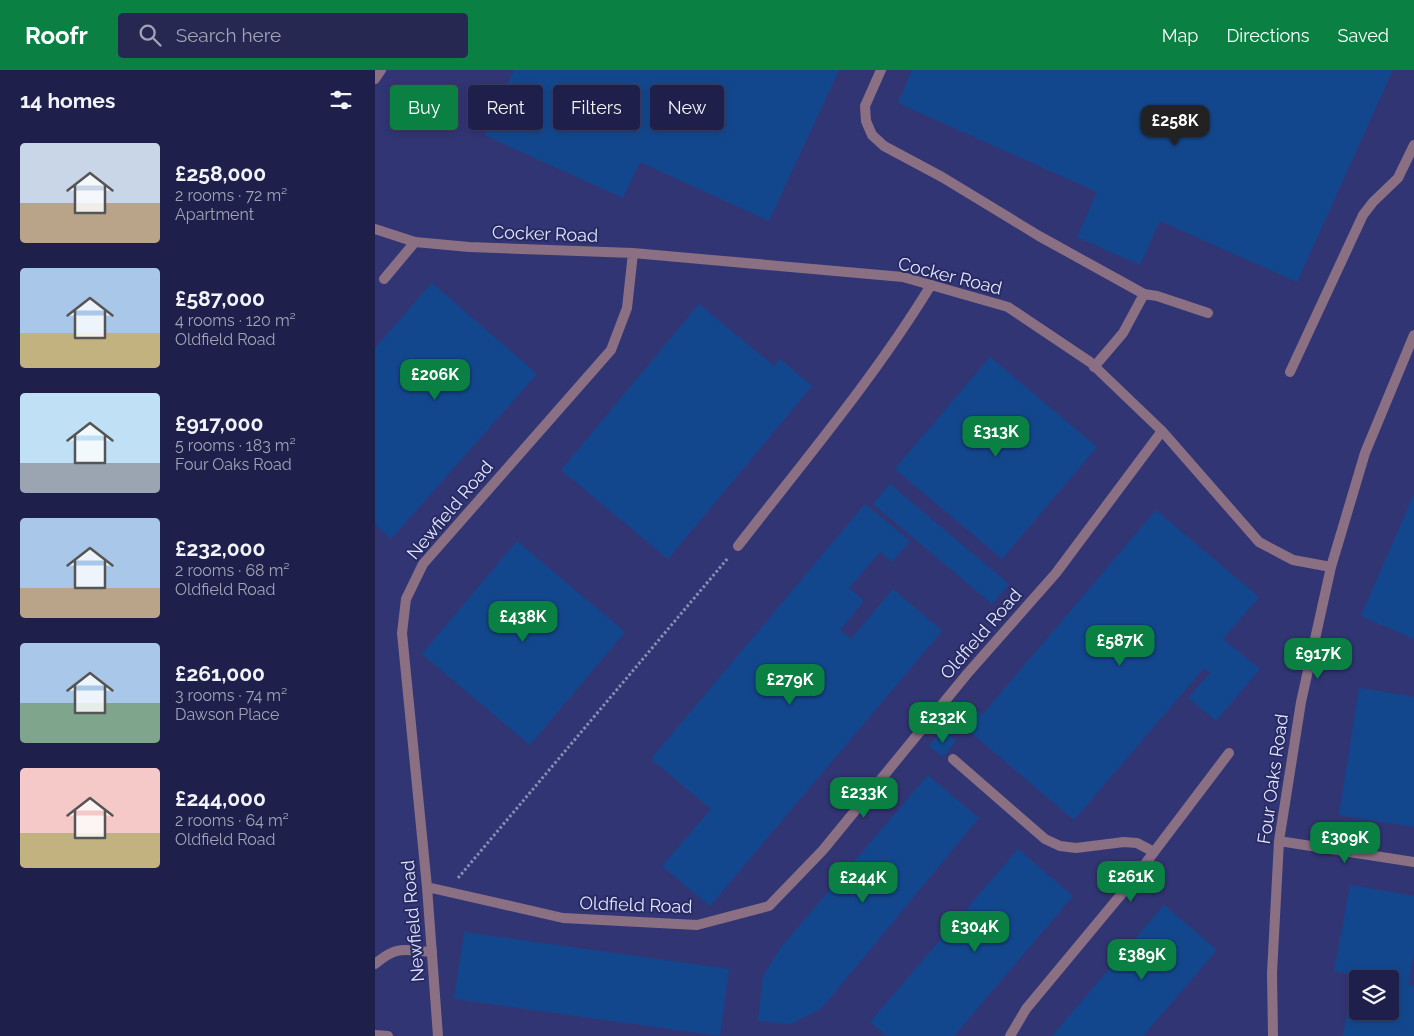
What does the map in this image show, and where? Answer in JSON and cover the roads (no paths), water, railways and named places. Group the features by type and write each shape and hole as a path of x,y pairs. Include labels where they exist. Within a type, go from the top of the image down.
{"street":[{"path":"375,79 381,70"},
{"path":"881,70 865,106 866,121 873,135 884,146 942,177 1031,231 1144,294 1157,296 1208,313"},
{"path":"1290,372 1363,215 1373,202 1398,178 1414,145"},
{"name":"Cocker Road","path":"375,229 415,242 469,247 633,253 903,278 1008,307 1090,362 1162,431 1259,542 1293,560 1331,567"},
{"path":"384,279 415,242"},
{"name":"Newfield Road","path":"438,1036 427,887 402,634 406,599 423,564 611,350 627,308 633,253"},
{"path":"738,546 899,336 931,285"},
{"path":"1095,367 1123,333 1144,294"},
{"name":"Four Oaks Road","path":"1273,1036 1272,973 1279,841 1301,702 1331,567 1365,454 1414,335"},
{"name":"Oldfield Road","path":"427,887 563,918 697,925 769,906 823,850 967,674 1056,573 1162,431"},
{"path":"1010,1036 1026,1009 1129,886 1229,753"},
{"path":"953,759 1045,839 1060,846 1076,848 1124,842 1137,843 1155,852"},
{"path":"1279,841 1414,862"},
{"path":"375,964 397,949 432,952"},
{"path":"375,1035 388,1036"}]}
